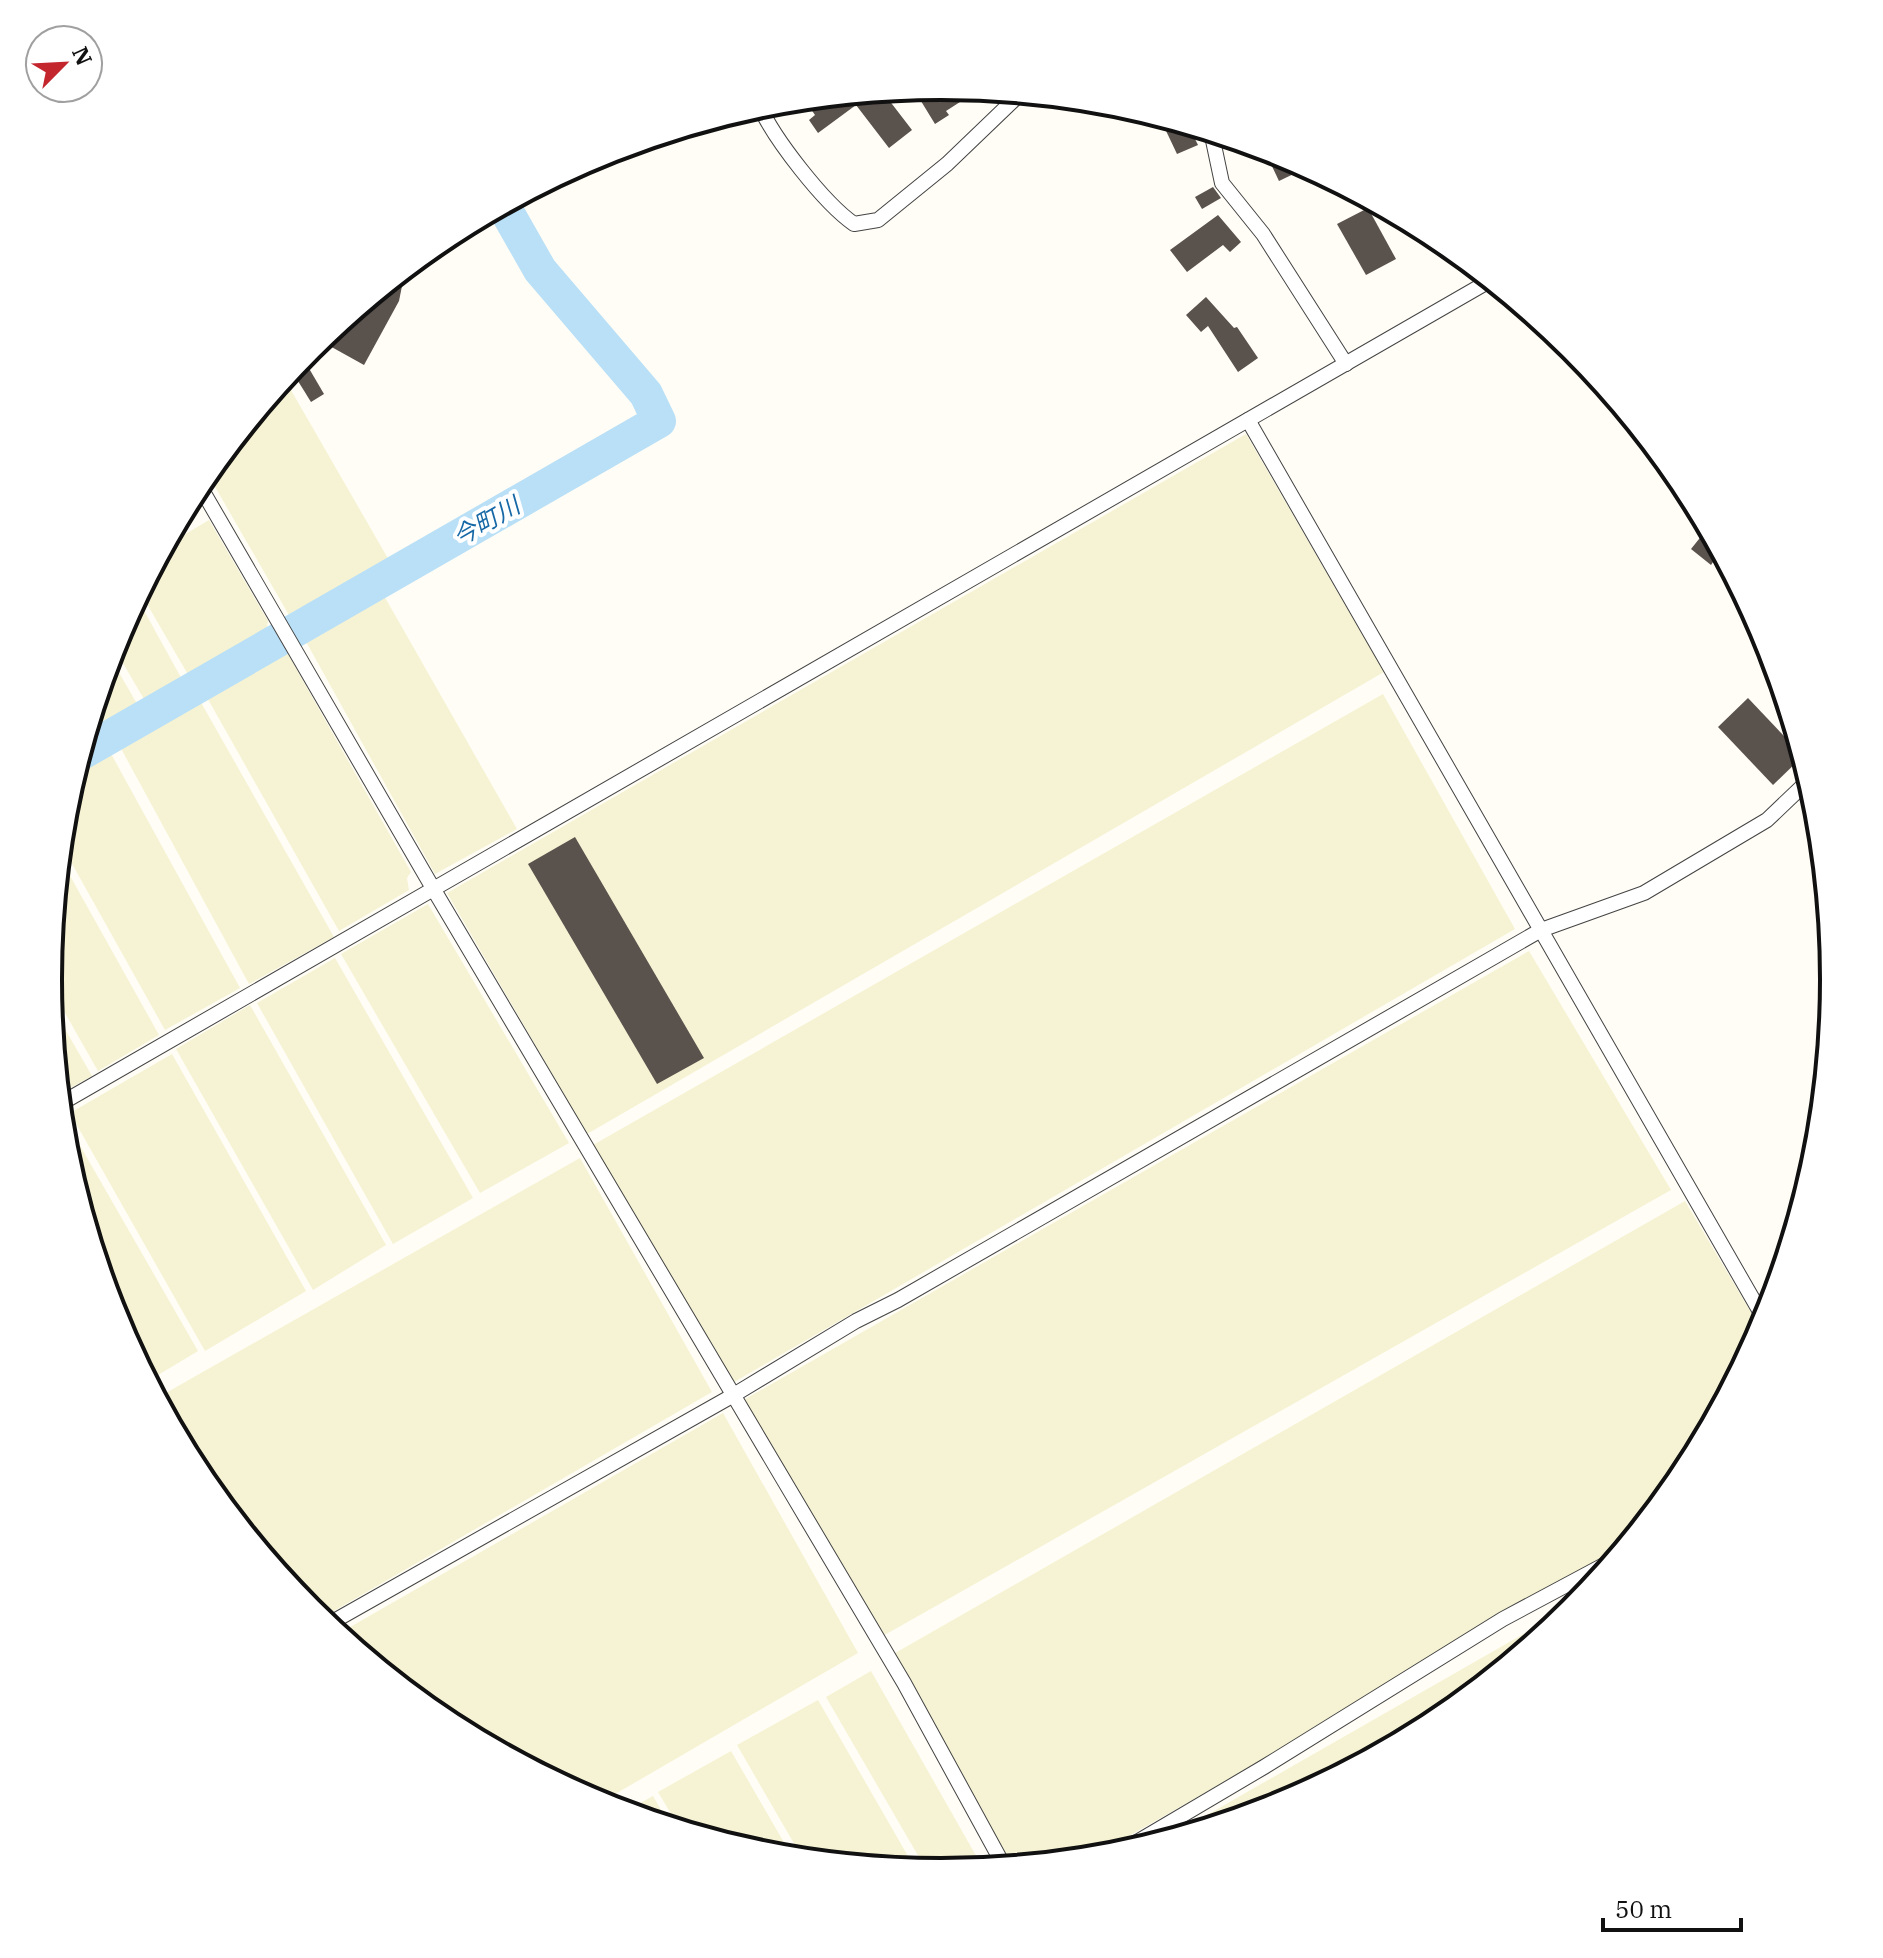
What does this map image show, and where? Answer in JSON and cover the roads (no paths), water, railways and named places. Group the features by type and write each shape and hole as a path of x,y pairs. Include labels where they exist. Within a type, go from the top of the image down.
{"street":[{"path":"764,117 768,127 838,213 854,224 878,220 947,164 1011,102"},
{"path":"1213,143 1222,183 1263,234 1346,364"},
{"path":"71,1098 1482,285"},
{"path":"1248,420 1757,1307"},
{"path":"206,497 434,890 904,1683 999,1857"},
{"path":"339,1618 732,1396 856,1321 898,1300 1541,930 1644,893 1767,820 1800,789"},
{"path":"1153,1833 1503,1619 1590,1572"}],"waterway":[{"name":"今町川","path":"93,746 659,421 646,394 540,270 508,214"}]}
